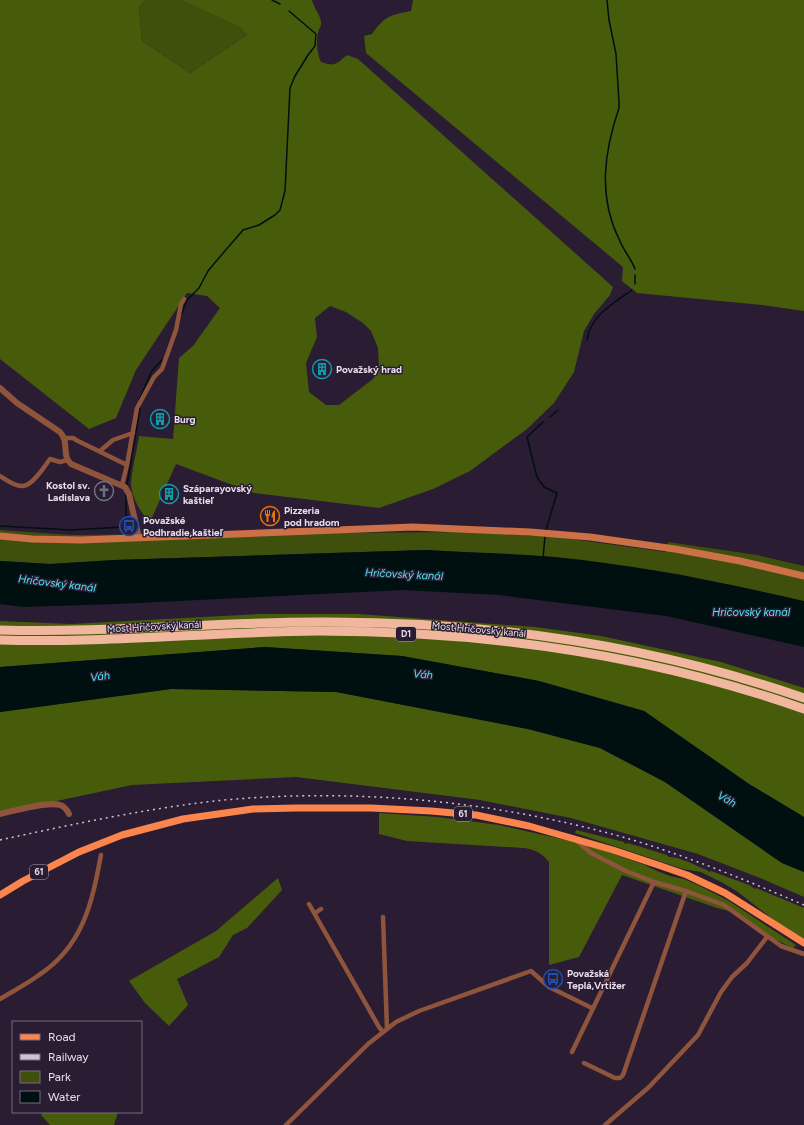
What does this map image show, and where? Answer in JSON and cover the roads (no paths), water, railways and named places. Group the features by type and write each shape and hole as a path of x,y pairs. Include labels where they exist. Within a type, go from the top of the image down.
{"highway":[{"name":"Most Hričovský kanál","path":"0,630 59,632 317,622 389,623 452,627 562,639 640,652 746,679 804,698"},
{"name":"Most Hričovský kanál","path":"0,640 66,641 235,633 319,631 396,633 452,637 540,646 638,662 700,676 804,708"}],"main road":[{"path":"0,536 52,540 413,527 530,532 590,537 675,549 740,561 804,576"},
{"name":"61","path":"0,895 23,881 79,852 122,835 183,819 253,809 334,808 431,811 494,819 574,838 661,866 707,884 725,893 804,943"}],"street":[{"path":"122,485 137,408 154,377 162,369 176,330 181,304 184,299"},
{"path":"0,388 17,403 56,429 65,438 67,460 75,467 125,487 129,494 139,538"},
{"path":"100,450 113,440 131,434"},
{"path":"65,438 72,438 100,450 127,465"},
{"path":"0,476 15,485 23,486 31,483 50,459 60,462 67,460"},
{"path":"0,814 51,804 64,807 68,814"},
{"path":"574,838 584,848 598,857 626,871 654,882 686,891 724,905 781,946 804,954"},
{"path":"0,999 44,972 72,945 82,927 92,900 101,855"},
{"path":"572,1052 654,882"},
{"path":"584,1063 615,1078 620,1078 623,1075 686,891"},
{"path":"309,904 379,1027 385,1030"},
{"path":"315,913 321,909"},
{"path":"381,920 385,1030"},
{"path":"605,1125 649,1087 698,1035 721,992 732,977 747,963 767,937"},
{"path":"286,1125 350,1061 385,1030 396,1022 419,1011 531,971 549,987 592,1008"}],"water":[{"name":"Hričovský kanál","path":"426,550 585,560 648,569 804,601 804,647 666,616 499,595 403,590 116,604 23,607 0,604 0,561 50,564 115,560"},
{"name":"Váh","path":"265,647 402,656 539,681 644,711 749,784 804,817 804,872 782,863 665,782 600,748 528,729 336,692 171,689 0,712 0,667"}],"waterway":[{"path":"272,0 280,4"},
{"path":"607,0 609,20 616,54 619,108 607,157 606,190 612,223 635,269"},
{"path":"181,315 187,300 199,288 208,271 243,230 259,225 280,210 285,191 290,88 295,76 315,46 316,34 289,11"},
{"path":"635,275 635,284"},
{"path":"587,340 589,331 598,317 611,305 632,290"},
{"path":"139,400 152,371 162,360"},
{"path":"127,485 140,408"},
{"path":"550,417 558,410"},
{"path":"543,422 527,437 537,477 544,487 557,493 546,530"},
{"path":"0,526 71,530 123,527 126,522 126,494"},
{"path":"543,558 545,536"}],"railway":[{"path":"0,840 83,822 196,803 224,800 325,796 376,797 427,801 527,815 577,825 626,838 716,869 804,905"}],"place":[{"name":"Považský hrad","path":"322,369"},
{"name":"Burg","path":"160,419"},
{"name":"Kostol sv. Ladislava","path":"104,491"},
{"name":"Száparayovský kaštieľ","path":"169,494"},
{"name":"Pizzeria pod hradom","path":"270,516"},
{"name":"Považské Podhradie,kaštieľ","path":"129,526"},
{"name":"Považská Teplá,Vrtižer","path":"553,979"}]}
